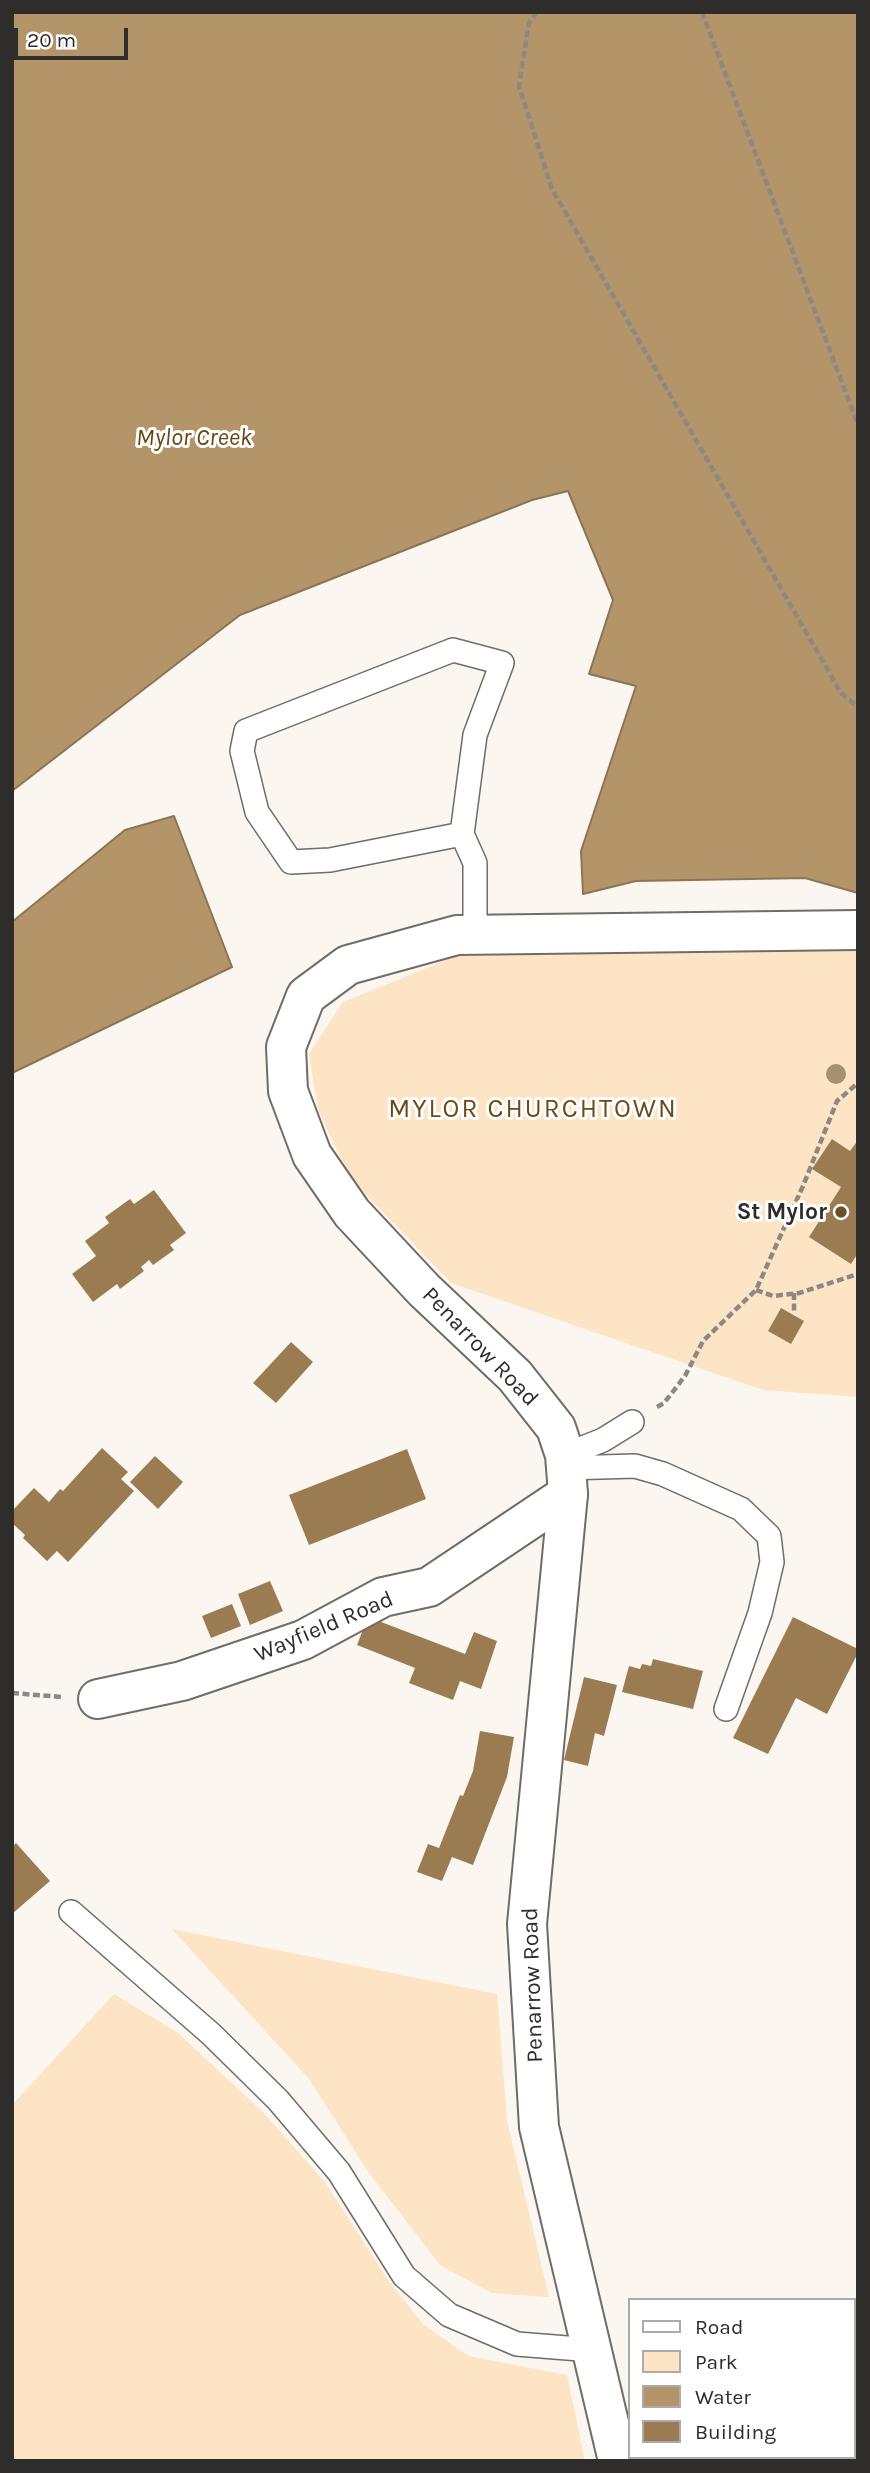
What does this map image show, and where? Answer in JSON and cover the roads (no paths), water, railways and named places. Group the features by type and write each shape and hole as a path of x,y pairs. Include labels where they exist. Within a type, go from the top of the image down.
{"street":[{"name":"Penarrow Road","path":"618,2461 539,2127 527,1924 566,1472 556,1428 515,1376 424,1290 352,1213 312,1155 288,1091 286,1047 306,996 348,965 457,935 858,930"},
{"name":"Wayfield Road","path":"98,1699 182,1681 303,1640 383,1597 429,1587 566,1472"}],"lane":[{"path":"462,834 330,860 291,862 257,813 242,751 246,731 453,650 502,663 475,735 462,834 475,863 475,934"},
{"path":"566,1472 603,1440 632,1422"},
{"path":"566,1472 635,1466 663,1474 741,1509 769,1536 772,1562 760,1613 726,1709"},
{"path":"71,1912 211,2034 278,2100 339,2172 404,2276 449,2315 517,2344 592,2350"}],"water":[{"name":"Mylor Creek","path":"12,12 858,12 858,893 805,878 636,881 583,894 581,851 636,686 589,674 613,600 568,491 532,500 240,615 12,791"},
{"path":"174,816 232,967 12,1073 12,922 125,830"}],"place":[{"name":"St Mylor","path":"841,1212"}],"district":[{"name":"MYLOR CHURCHTOWN","path":"533,1110"}]}
